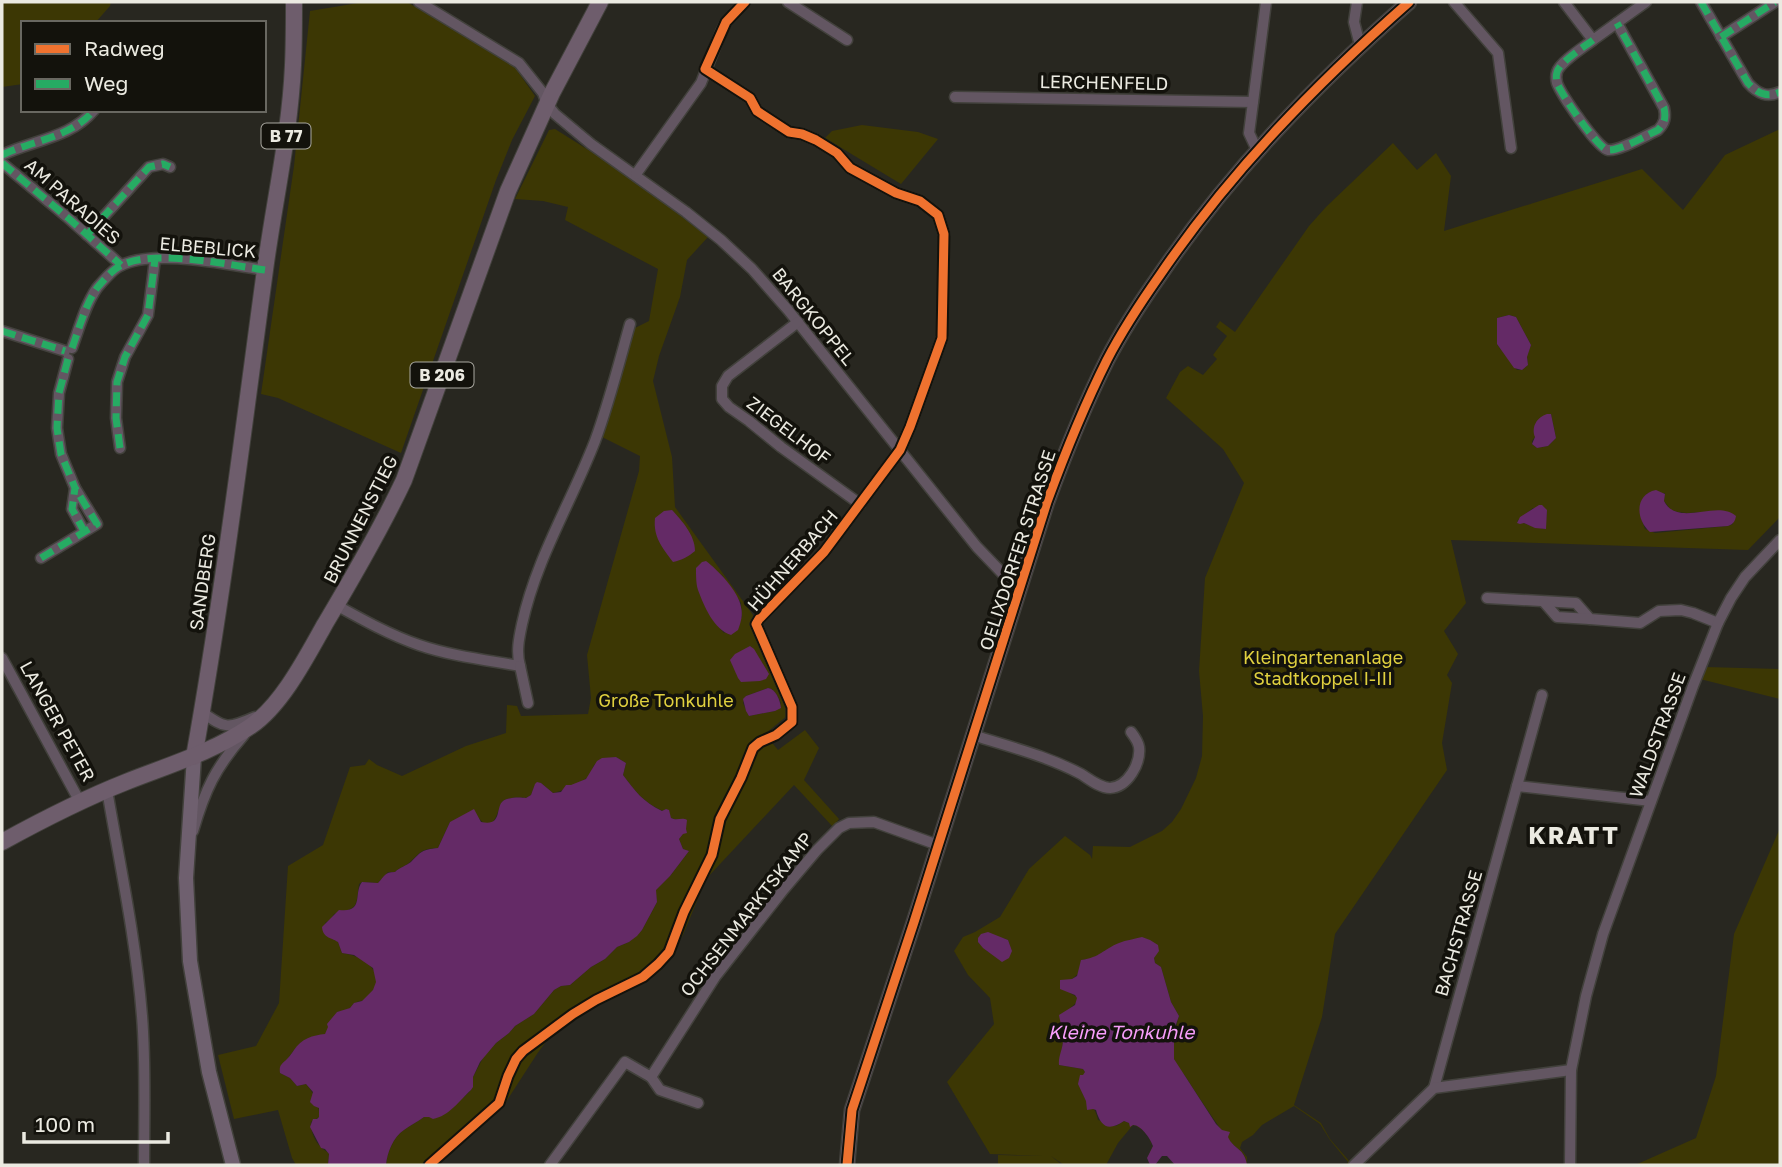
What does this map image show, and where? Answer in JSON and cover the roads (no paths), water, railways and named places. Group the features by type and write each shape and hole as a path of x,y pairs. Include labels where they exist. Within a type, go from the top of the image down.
{"main road":[{"name":"SANDBERG","path":"194,757 286,132 293,66 294,2"},
{"name":"B 206","path":"550,99 600,2"},
{"name":"BRUNNENSTIEG","path":"194,757 252,726 267,712 296,674 388,514 404,480 508,191 550,99"},
{"name":"LANGER PETER","path":"2,842 107,790 194,757"}],"street":[{"path":"294,2 300,2"},
{"name":"BARGKOPPEL","path":"419,2 519,64 550,99 555,114 591,144 687,212 728,246 767,285 798,322 977,547 1007,578 1021,584"},
{"path":"636,174 701,83 726,22 745,2"},
{"path":"788,2 847,40"},
{"path":"1257,150 1249,134 1266,2"},
{"path":"1357,2 1354,22 1360,46"},
{"name":"OELIXDORFER STRASSE","path":"847,1165 852,1110 1047,502 1063,458 1108,358 1147,293 1181,245 1257,150 1302,102 1409,2"},
{"path":"1454,2 1498,53 1511,148"},
{"path":"1564,2 1593,40"},
{"path":"1617,23 1666,115 1658,130 1609,150 1603,149 1593,139 1559,87 1556,72 1562,64 1593,40 1646,2"},
{"path":"1701,2 1752,88 1765,95 1772,96 1780,92"},
{"path":"1721,37 1775,2"},
{"path":"705,69 750,98 757,111 789,132 816,140 837,153 850,167 896,193 920,201 934,211 942,222 944,234"},
{"name":"LERCHENFELD","path":"955,97 1253,103"},
{"path":"2,155 73,130 92,112"},
{"name":"AM PARADIES","path":"2,163 121,265"},
{"path":"87,235 149,167 163,164 170,167"},
{"path":"120,449 116,411 117,382 125,357 148,315 155,258"},
{"name":"ELBEBLICK","path":"121,265 155,258 265,270"},
{"path":"41,558 84,531 72,509 75,488 61,454 57,422 60,386 68,353 94,294 105,279 121,265"},
{"name":"ZIEGELHOF","path":"798,322 728,376 722,386 722,398 729,407 781,447 860,504"},
{"path":"528,703 517,655 528,600 549,544 594,443 630,324"},
{"path":"2,331 68,353"},
{"name":"HÜHNERBACH","path":"776,735 792,722 792,707 756,624 824,552 900,450 942,338"},
{"name":"WALDSTRASSE","path":"1570,1165 1571,1070 1596,957 1718,623 1745,577 1780,540"},
{"path":"1487,598 1576,603 1590,619 1640,623 1659,611 1681,610 1718,623"},
{"path":"336,605 416,644 520,666"},
{"name":"LANGER PETER","path":"2,658 80,802"},
{"name":"BACHSTRASSE","path":"1434,1088 1542,695"},
{"path":"202,712 225,726 239,724 267,712"},
{"path":"187,851 205,792 216,770 252,726"},
{"path":"973,735 1059,762 1100,785 1112,788 1124,782 1136,764 1139,746 1131,732"},
{"name":"SANDBERG","path":"194,757 186,878 190,961 209,1072 233,1165"},
{"path":"1517,786 1651,802"},
{"path":"107,790 135,953 143,1017 144,1165"},
{"name":"OCHSENMARKTSKAMP","path":"651,1077 716,977 792,879 839,828 849,823 874,822 938,845"},
{"path":"551,1165 625,1062 651,1077 660,1090 698,1103"},
{"path":"1354,1165 1434,1088 1571,1070"}],"water":[{"path":"1509,315 1516,317 1531,345 1527,357 1528,365 1522,370 1514,368 1497,344 1497,318"},
{"path":"1551,414 1556,438 1548,446 1537,448 1532,444 1535,437 1534,426 1540,417"},
{"path":"1656,490 1665,494 1664,501 1670,509 1688,513 1719,510 1736,516 1735,520 1728,526 1650,532 1642,521 1640,508 1644,496"},
{"path":"1539,505 1547,510 1546,529 1517,523 1520,517"},
{"path":"672,510 690,534 695,551 673,562 655,531 655,518 664,511"},
{"path":"706,561 727,582 739,601 741,621 738,630 731,635 715,623 698,590 696,568"},
{"path":"750,646 769,674 766,679 760,681 741,682 730,660"},
{"path":"768,688 779,698 781,708 749,716 743,699"},
{"name":"Große Tonkuhle","path":"616,757 626,763 623,775 644,800 662,811 669,810 671,818 687,820 687,833 679,839 683,849 689,851 656,890 657,902 642,930 570,985 554,990 534,1014 496,1043 480,1062 471,1090 444,1115 433,1119 424,1117 400,1133 391,1146 386,1165 328,1165 329,1154 321,1148 310,1127 313,1119 319,1117 319,1108 310,1102 313,1092 306,1084 297,1086 290,1078 280,1073 280,1067 304,1040 325,1034 327,1024 337,1012 362,1001 373,990 376,982 373,968 354,955 342,953 338,942 325,935 322,927 339,910 347,910 355,905 362,882 378,883 387,874 395,872 422,852 438,848 450,822 474,809 481,822 493,822 503,801 517,797 526,798 531,795 537,782 553,793 561,792 566,785 586,779 597,761"},
{"path":"988,932 1008,940 1012,951 1009,958 1002,962 978,942 981,934"},
{"name":"Kleine Tonkuhle","path":"1142,937 1158,945 1155,963 1161,967 1171,1002 1179,1016 1174,1030 1174,1059 1216,1124 1222,1130 1230,1132 1228,1137 1244,1155 1247,1165 1175,1165 1167,1156 1162,1156 1155,1165 1150,1165 1147,1158 1153,1146 1145,1133 1139,1127 1130,1127 1129,1123 1124,1121 1110,1127 1103,1124 1096,1110 1087,1110 1078,1084 1080,1075 1085,1072 1083,1069 1059,1065 1063,1037 1059,1015 1075,1005 1077,998 1060,989 1060,980 1077,976 1081,960 1122,942"}],"district":[{"name":"KRATT","path":"1574,834"}],"park label":[{"name":"Kleingartenanlage Stadtkoppel I-III","path":"1323,667"}]}
